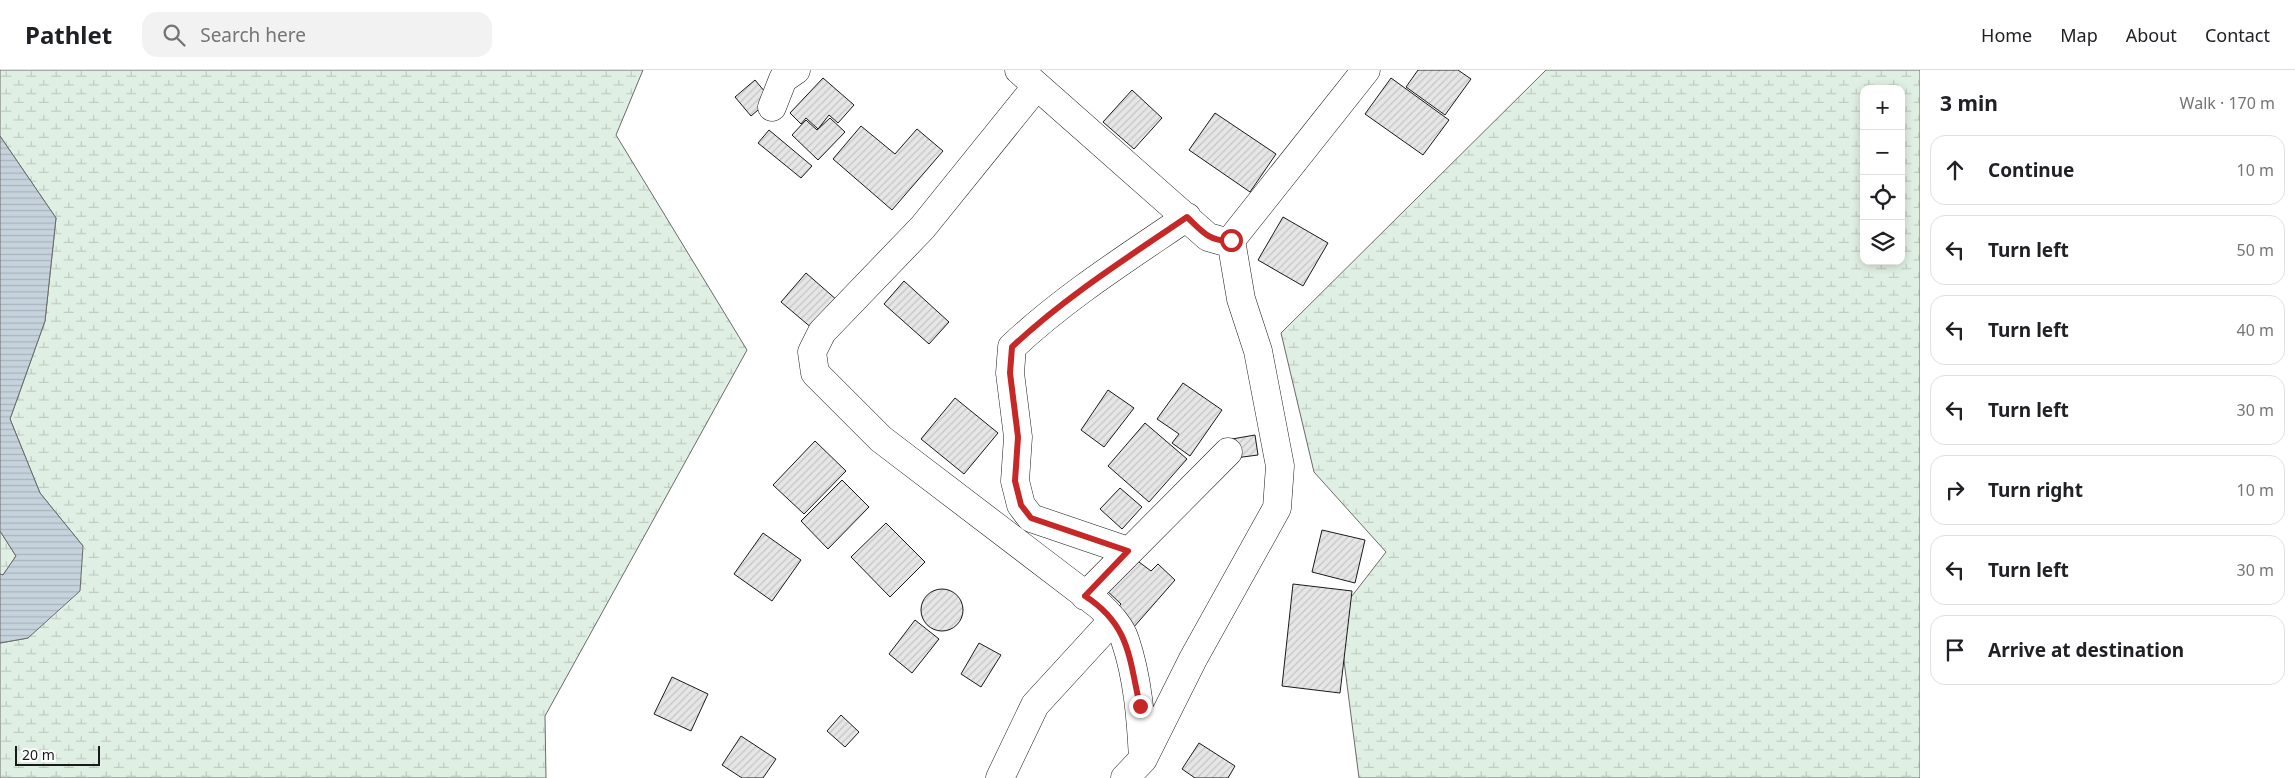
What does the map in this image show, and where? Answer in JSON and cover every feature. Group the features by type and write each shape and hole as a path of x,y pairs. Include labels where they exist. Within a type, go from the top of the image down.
{"street":[{"path":"772,107 783,79 796,70"},
{"path":"1134,769 1140,706 1125,639 1114,620 1100,606 881,439 816,373 812,352 822,332 923,227 1027,78 1208,237 1222,241 1231,240 1366,70"},
{"path":"1128,551 1031,518 1021,505 1015,481 1018,437 1010,373 1012,347 1086,286 1187,217"},
{"path":"1134,769 1277,508 1280,466 1258,351 1241,299 1231,240"},
{"path":"1085,596 1228,452"},
{"path":"1000,778 1035,704 1114,620"}],"green space":[{"path":"0,70 643,70 616,135 747,350 545,716 546,778 0,778 0,643 28,638 83,546 40,493 10,419 45,321 56,218 0,136"},
{"path":"1546,70 1920,70 1920,778 1359,778 1338,614 1386,552 1314,472 1281,333"},
{"path":"0,531 16,556 3,575 0,574"}],"shaded area":[{"path":"0,136 56,218 45,321 10,419 40,493 83,546 80,591 28,638 0,643 0,574 3,575 16,556 0,531"}],"building":[{"path":"1418,70 1458,70 1471,79 1445,115 1406,87"},
{"path":"823,78 854,105 838,123 829,115 818,129 806,118 801,124 790,113"},
{"path":"1391,78 1449,120 1423,155 1365,114"},
{"path":"755,80 771,99 751,116 735,97"},
{"path":"1132,90 1162,118 1134,149 1103,122"},
{"path":"1215,113 1276,154 1250,192 1189,150"},
{"path":"830,118 845,132 818,160 792,135 806,120 817,130"},
{"path":"861,126 895,154 917,129 943,151 892,210 833,159"},
{"path":"769,130 812,166 801,178 758,143"},
{"path":"1283,217 1328,243 1303,286 1258,260"},
{"path":"806,273 838,301 813,329 781,302"},
{"path":"904,281 949,322 929,344 884,304"},
{"path":"1183,383 1222,410 1190,456 1172,443 1179,434 1157,419"},
{"path":"1108,390 1134,408 1104,447 1081,430"},
{"path":"955,398 998,433 964,474 921,439"},
{"path":"1145,423 1187,459 1149,502 1108,466"},
{"path":"1255,435 1258,455 1235,458 1232,439"},
{"path":"815,441 846,471 804,514 773,485"},
{"path":"842,480 869,507 828,549 801,521"},
{"path":"1120,488 1142,507 1122,529 1100,509"},
{"path":"886,523 925,562 890,597 851,557"},
{"path":"1322,530 1365,540 1355,583 1312,572"},
{"path":"763,533 801,560 772,601 734,574"},
{"path":"1131,556 1151,571 1158,564 1175,580 1133,628 1114,612 1121,604 1104,588"},
{"path":"1293,584 1352,591 1340,693 1282,686"},
{"path":"942,589 957,595 963,610 957,625 942,631 927,625 921,610 927,595"},
{"path":"915,620 939,639 912,673 889,654"},
{"path":"979,643 1001,655 981,687 961,674"},
{"path":"672,677 708,694 691,731 654,714"},
{"path":"841,715 859,732 845,747 827,731"},
{"path":"741,736 776,759 763,778 742,778 722,765"},
{"path":"1199,743 1235,766 1228,778 1195,778 1182,769"}],"route":[{"path":"1140,706 1125,639 1114,620 1100,606 1085,596 1128,551 1031,518 1021,505 1015,481 1018,437 1010,373 1012,347 1086,286 1187,217 1208,237 1222,241 1231,240"}]}
